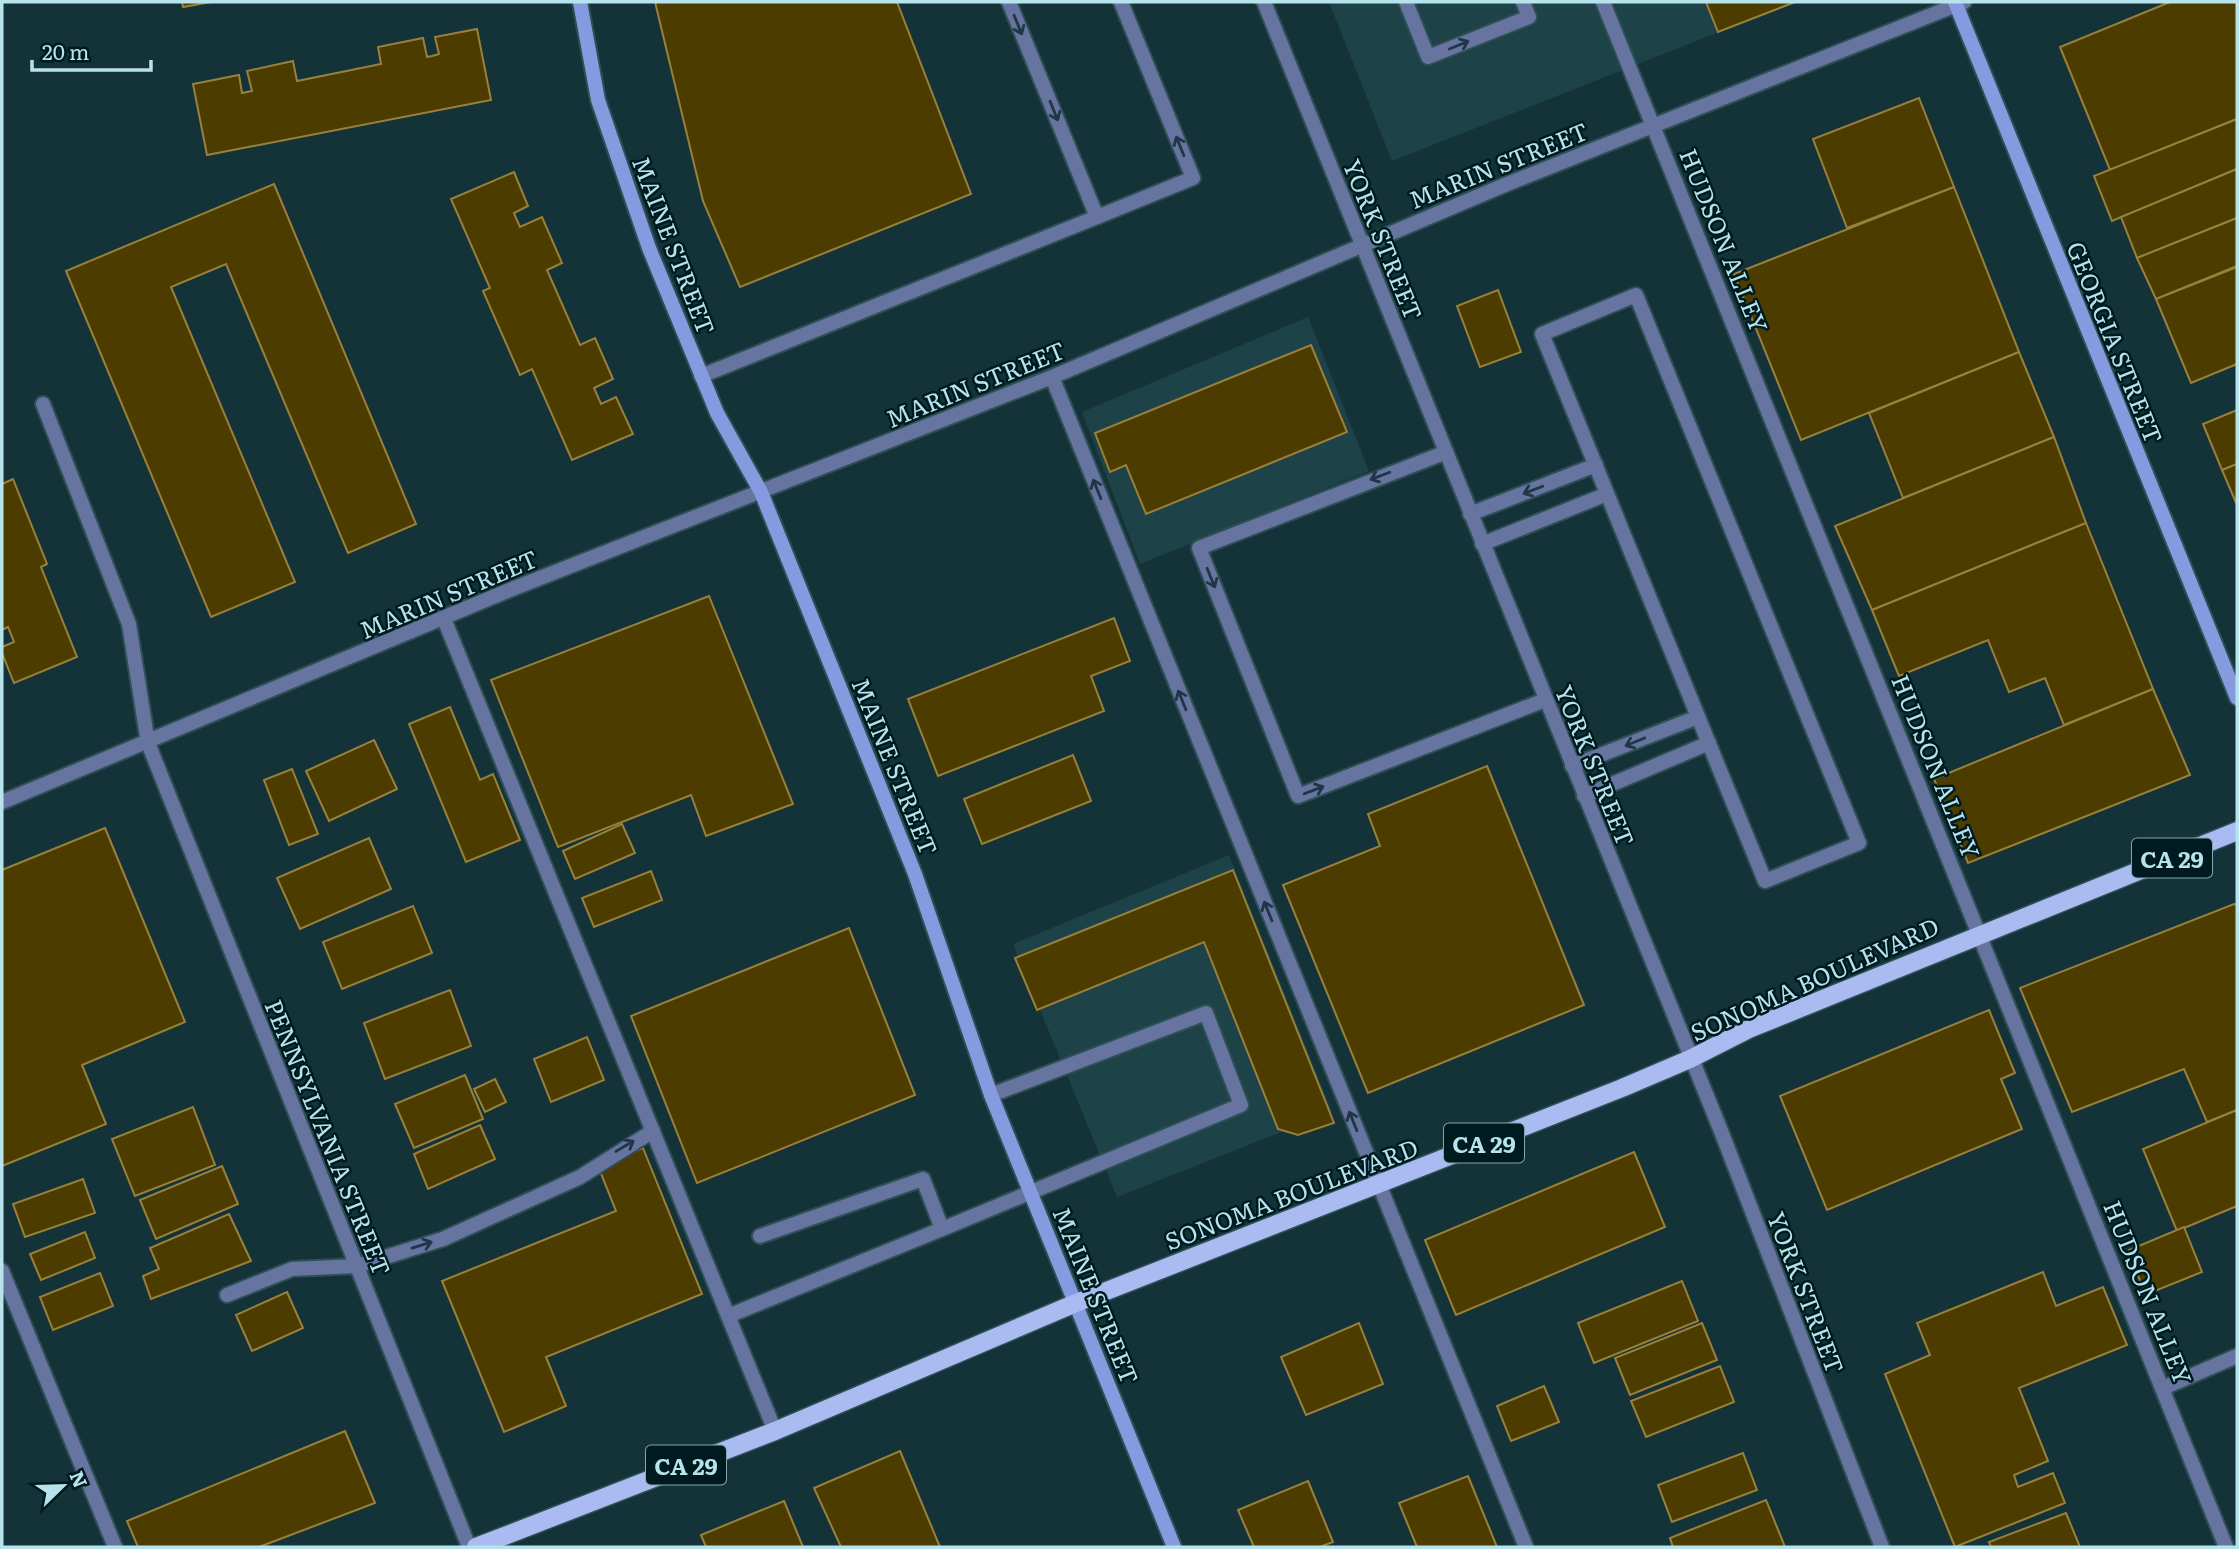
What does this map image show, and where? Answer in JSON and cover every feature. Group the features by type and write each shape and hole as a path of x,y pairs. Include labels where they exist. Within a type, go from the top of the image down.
{"main road":[{"name":"SONOMA BOULEVARD","path":"476,1547 775,1431 1076,1304 1690,1059 1749,1029 1980,933 2107,885 2237,831"}],"street":[{"name":"MAINE STREET","path":"580,2 598,100 649,248 701,376 761,492 915,874 991,1095 1174,1547"},
{"path":"1009,2 1097,216"},
{"path":"701,376 1193,177 1121,2"},
{"name":"YORK STREET","path":"1264,2 1690,1059 1882,1547"},
{"path":"1406,2 1428,57 1529,17 1523,2"},
{"name":"HUDSON ALLEY","path":"1604,2 2226,1547"},
{"name":"MARIN STREET","path":"2,802 512,589 1052,377 1654,125 1958,3"},
{"name":"GEORGIA STREET","path":"1958,3 2237,698"},
{"path":"1636,295 1859,843 1765,881 1596,465 1542,334 1636,295"},
{"path":"1052,377 1526,1547"},
{"name":"PENNSYLVANIA STREET","path":"43,404 129,624 148,743 469,1547"},
{"path":"1444,453 1199,548 1298,796 1545,699"},
{"path":"1470,514 1596,465"},
{"path":"1482,544 1607,494"},
{"path":"444,619 775,1431"},
{"path":"1572,766 1698,716"},
{"path":"1584,796 1709,743"},
{"path":"728,1316 1241,1105 1206,1013 991,1095"},
{"path":"227,1295 292,1269 357,1266 443,1239 564,1185 653,1131"},
{"path":"760,1236 923,1179 942,1229"},
{"path":"2,1271 115,1547"},
{"path":"2163,1388 2237,1356"}],"shaded area":[{"path":"1329,2 1795,2 1392,161"},
{"path":"1308,317 1369,471 1140,564 1082,412"},
{"path":"1229,855 1332,1112 1117,1197 1013,944"}],"building":[{"path":"182,2 211,2 183,7"},
{"path":"655,2 897,2 971,194 740,287 703,201"},
{"path":"1706,2 1795,2 1718,32"},
{"path":"2170,2 2237,2 2237,119 2110,170 2060,47"},
{"path":"477,29 491,100 207,155 193,84 239,75 242,93 252,91 247,71 293,61 297,81 381,64 378,47 423,38 427,57 439,54 435,37"},
{"path":"1919,98 1954,187 1847,228 1813,139"},
{"path":"2237,119 2237,169 2112,221 2094,176"},
{"path":"2237,169 2237,218 2137,258 2121,217"},
{"path":"514,172 528,206 514,213 520,227 542,217 562,263 547,270 580,345 595,338 613,379 594,388 601,404 616,397 633,434 572,460 532,369 520,375 483,291 490,288 451,199"},
{"path":"274,184 416,524 348,553 226,264 171,287 295,582 211,617 66,271"},
{"path":"1954,187 2019,352 1801,440 1734,274"},
{"path":"2237,218 2237,266 2156,299 2137,258"},
{"path":"2237,267 2237,364 2191,383 2156,299"},
{"path":"1498,290 1521,352 1480,367 1457,306"},
{"path":"1311,345 1347,432 1146,514 1126,465 1110,472 1095,433"},
{"path":"2019,352 2054,437 1903,498 1869,413"},
{"path":"2237,410 2237,464 2222,470 2203,424"},
{"path":"2054,437 2086,523 1872,610 1835,526"},
{"path":"2237,464 2237,505 2222,470"},
{"path":"13,479 47,564 41,567 77,657 14,683 2,653 2,647 14,642 8,627 2,630 2,484"},
{"path":"2086,523 2153,689 2064,725 2045,678 2009,692 1988,640 1899,676 1872,610"},
{"path":"709,596 793,804 706,836 691,795 558,847 491,680"},
{"path":"1114,618 1130,661 1091,676 1104,711 938,776 908,699"},
{"path":"2153,689 2190,775 1968,863 1934,779"},
{"path":"450,707 480,780 493,774 520,840 466,862 409,724"},
{"path":"374,740 397,789 329,821 306,771"},
{"path":"1073,755 1091,801 982,844 964,799"},
{"path":"1487,766 1584,1005 1368,1093 1283,885 1380,846 1368,814"},
{"path":"292,769 318,834 289,845 264,780"},
{"path":"622,824 635,853 575,879 563,851"},
{"path":"105,828 185,1022 82,1065 106,1124 2,1166 2,870"},
{"path":"369,838 391,889 300,929 277,878"},
{"path":"1233,870 1334,1123 1298,1135 1278,1129 1204,942 1037,1010 1015,958"},
{"path":"651,871 662,900 594,927 582,898"},
{"path":"2237,905 2237,1110 2207,1122 2184,1069 2072,1112 2020,988"},
{"path":"413,906 432,953 342,989 323,942"},
{"path":"849,928 915,1095 697,1183 631,1016"},
{"path":"450,990 471,1046 385,1079 364,1023"},
{"path":"1989,1010 2015,1073 2001,1079 2022,1129 1827,1210 1780,1096"},
{"path":"587,1037 604,1080 551,1102 534,1059"},
{"path":"465,1075 483,1119 414,1148 395,1104"},
{"path":"495,1079 506,1102 485,1112 474,1089"},
{"path":"193,1107 215,1165 135,1196 112,1139"},
{"path":"2237,1110 2237,1206 2177,1231 2143,1149"},
{"path":"480,1125 495,1159 428,1189 414,1154"},
{"path":"643,1148 702,1294 546,1357 566,1406 504,1432 442,1281 616,1211 598,1166"},
{"path":"1634,1152 1665,1227 1456,1315 1425,1240"},
{"path":"222,1166 238,1204 156,1239 140,1200"},
{"path":"83,1179 95,1213 25,1237 13,1204"},
{"path":"229,1214 251,1261 151,1299 143,1276 159,1269 150,1248"},
{"path":"2184,1227 2202,1272 2145,1295 2129,1250"},
{"path":"85,1232 95,1258 41,1280 30,1254"},
{"path":"2043,1272 2056,1306 2103,1287 2127,1345 2019,1388 2048,1461 2014,1475 2018,1487 2053,1473 2065,1503 1955,1547 1885,1374 1930,1355 1917,1323"},
{"path":"100,1273 113,1306 53,1330 40,1297"},
{"path":"1682,1281 1698,1321 1594,1363 1578,1323"},
{"path":"287,1292 303,1328 252,1351 236,1315"},
{"path":"1359,1323 1383,1384 1306,1415 1281,1357"},
{"path":"1702,1323 1717,1360 1630,1395 1615,1358"},
{"path":"1720,1366 1734,1402 1646,1437 1631,1401"},
{"path":"1544,1386 1559,1422 1511,1441 1497,1406"},
{"path":"345,1431 375,1503 259,1547 138,1547 127,1521"},
{"path":"900,1451 940,1547 841,1547 814,1488"},
{"path":"1743,1453 1757,1490 1672,1522 1658,1485"},
{"path":"1468,1476 1497,1547 1417,1547 1399,1503"},
{"path":"1308,1481 1333,1542 1320,1547 1254,1547 1238,1510"},
{"path":"1766,1500 1785,1547 1673,1547 1670,1538"},
{"path":"784,1501 803,1547 706,1547 701,1535"},
{"path":"2066,1513 2080,1547 1991,1547 1989,1542"}]}
